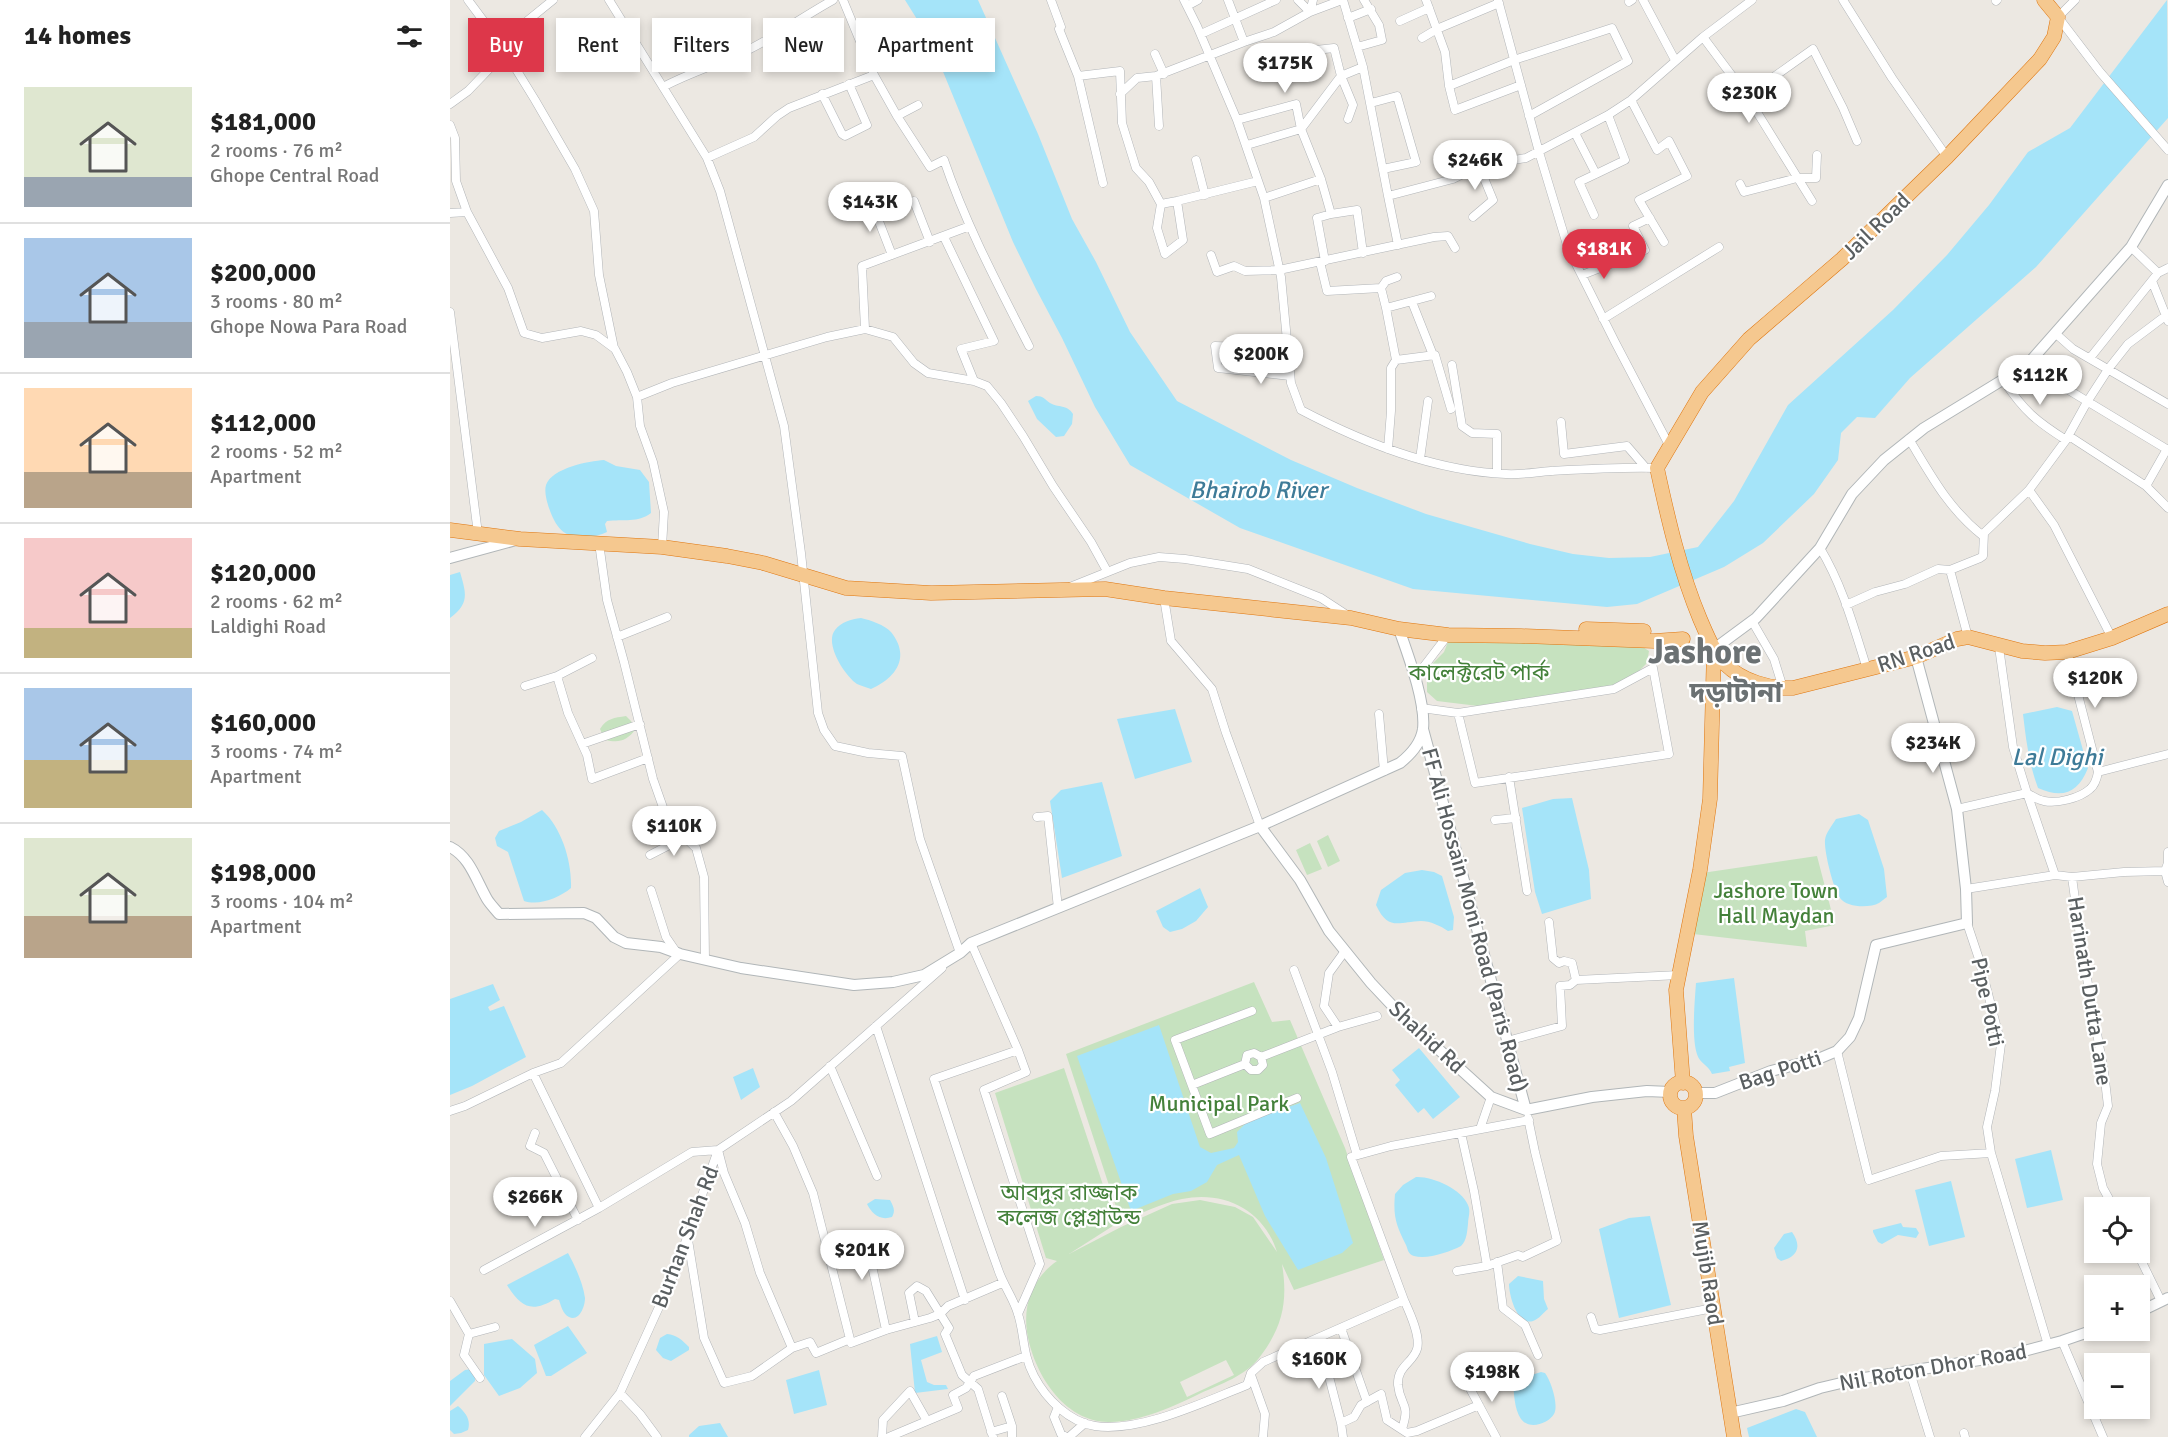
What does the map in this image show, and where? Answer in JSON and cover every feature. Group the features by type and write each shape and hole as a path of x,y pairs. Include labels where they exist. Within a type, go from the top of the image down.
{"highway":[{"path":"2044,0 2058,17"},
{"name":"Jail Road","path":"1651,468 1670,445 1702,392 1749,339 1842,259 1947,157 2040,59 2054,37 2058,17"},
{"path":"1651,468 1691,594 1712,645 1710,798 1700,870 1676,996 1683,1083"},
{"path":"450,530 520,539 662,547 763,563 846,588 931,593 1105,589 1164,598 1351,618 1399,629 1448,635 1654,641 1683,639"},
{"name":"RN Road","path":"1712,645 1726,664 1747,678 1765,686 1793,688 1916,657 1957,639 1968,637 1999,646 2045,653 2067,652 2112,638 2168,614"},
{"path":"1416,631 1485,627 1622,630 1650,632 1712,645"},
{"path":"1683,1083 1691,1086 1695,1093 1694,1101 1684,1108 1673,1104 1671,1092 1675,1085 1683,1083"},
{"name":"Mujib Raod","path":"1684,1108 1686,1136 1734,1437"}],"street":[{"path":"468,0 481,18"},
{"path":"531,18 553,0"},
{"path":"609,0 707,158 720,190 784,426 818,713 824,729 835,746 868,753 902,756 920,839 960,953"},
{"path":"663,87 749,49 833,0"},
{"path":"843,0 874,75 897,116 930,166 944,160 970,226 1029,346"},
{"path":"1051,0 1061,27 1059,30 1078,76 1103,183"},
{"path":"1198,0 1186,3 1247,145 1263,198 1279,270 1291,383 1301,410 1362,440 1420,459 1457,468 1497,473 1651,468"},
{"path":"1228,0 1244,42"},
{"path":"1201,34 1276,0"},
{"path":"1298,0 1310,12"},
{"path":"1310,12 1313,0"},
{"path":"1120,94 1137,78 1160,75 1274,32 1310,12 1343,0 1363,67 1398,245"},
{"path":"1357,47 1382,40 1379,25 1364,0"},
{"path":"1643,0 1675,60"},
{"path":"1843,0 1892,78 1947,157"},
{"path":"2075,0 2058,17 2100,72 2165,147"},
{"path":"1388,196 1454,179 1479,166 1526,158 1575,133 1631,99 1675,60 1750,1"},
{"path":"1422,38 1498,2 1568,248 1670,445"},
{"path":"1400,21 1427,4 1445,52 1449,86 1455,110 1521,85"},
{"path":"1348,18 1371,9"},
{"path":"1449,86 1514,60 1612,28 1628,61 1529,116"},
{"path":"1703,37 1746,96 1812,201"},
{"path":"1279,54 1334,48 1341,76 1353,105 1348,119"},
{"path":"1746,96 1813,49 1844,108 1857,141"},
{"path":"1155,54 1160,75 1159,126"},
{"path":"1247,145 1301,129 1341,76 1363,67"},
{"path":"1078,76 1120,71 1122,123 1136,168 1149,182 1161,204 1157,228 1165,254 1183,240 1177,201"},
{"path":"450,104 468,91 486,72"},
{"path":"517,72 575,169 594,211 599,275 615,349 637,397 640,426 653,462 663,512 662,547"},
{"path":"707,158 748,141 782,112 874,75"},
{"path":"822,94 845,136 867,125 849,84"},
{"path":"1371,103 1397,96 1416,162 1383,169"},
{"path":"1631,99 1657,150 1669,141 1687,176 1639,200 1664,242"},
{"path":"1237,120 1296,104 1301,129 1332,214"},
{"path":"897,116 918,105"},
{"path":"1594,215 1579,182 1625,160 1608,115"},
{"path":"450,125 455,138 453,166 467,212 508,288 524,333 542,338 580,331 596,335 615,349"},
{"path":"1575,133 1596,174"},
{"path":"1740,184 1744,192 1797,178 1816,178 1817,155"},
{"path":"1196,160 1205,195"},
{"path":"1473,217 1493,200 1479,166"},
{"path":"1263,198 1321,179"},
{"path":"1161,204 1258,181"},
{"path":"1712,645 1752,621 1820,548 1852,494 1867,476 1924,428 2027,365 2131,247 2168,185"},
{"path":"871,201 891,255"},
{"path":"914,201 930,242"},
{"path":"1363,253 1357,210 1317,218 1327,291 1381,288"},
{"path":"450,213 467,212"},
{"path":"1645,250 1633,226 1650,218"},
{"path":"865,329 862,266 970,226"},
{"path":"1211,255 1216,272 1234,266 1245,271 1279,270 1448,236 1455,248"},
{"path":"944,237 994,341 962,349 974,381"},
{"path":"1603,319 1719,247"},
{"path":"2131,247 2158,273"},
{"path":"1582,276 1618,261"},
{"path":"2090,358 2158,273 2168,268"},
{"path":"1388,449 1391,368 1396,360 1381,288 1386,281 1397,277"},
{"path":"1846,605 1875,592 1905,584 1938,569 1950,570 1983,556 1983,536 1987,530 2029,490 2068,438 2086,402 2109,369 2128,345 2167,316 2152,281"},
{"path":"1386,308 1431,296"},
{"path":"1412,302 1433,355 1435,355 1451,409"},
{"path":"450,312 478,534"},
{"path":"637,397 672,383 826,337 865,329 893,337 914,363 928,373 974,381 987,386 1001,403 1091,542 1107,571"},
{"path":"2055,333 2073,349 2168,404"},
{"path":"1288,349 1215,346 1218,368 1290,376"},
{"path":"1396,360 1433,355"},
{"path":"1452,365 1462,426 1472,433 1497,434 1497,473"},
{"path":"2027,365 2168,450 2146,486"},
{"path":"2004,381 2019,404 2038,422 2146,486 2168,508"},
{"path":"1420,459 1428,401"},
{"path":"1560,422 1564,454 1627,446 1651,468"},
{"path":"1909,440 1948,503 1983,536"},
{"path":"2029,490 2054,525 2112,638"},
{"path":"450,558 520,539"},
{"path":"599,543 607,600 648,758 665,813 675,828 696,848 704,877 705,960"},
{"path":"1820,548 1832,568 1867,669"},
{"path":"1065,589 1130,563 1159,557 1211,562 1248,569 1321,598 1351,618"},
{"path":"1950,570 1968,637"},
{"path":"1164,598 1171,641 1212,689 1260,826"},
{"path":"617,637 667,617"},
{"path":"1752,621 1774,659 1783,688"},
{"name":"FF Ali Hossain Moni Road (Paris Road)","path":"1399,629 1415,678 1423,729 1528,1115"},
{"path":"1415,678 1448,635"},
{"path":"1999,646 2013,747 2026,793 2055,874"},
{"path":"1957,809 2026,793 2045,802 2068,799 2091,789 2098,772 2067,652"},
{"path":"1916,657 1957,809 1966,889 1967,923"},
{"path":"525,686 557,676 592,658"},
{"path":"1421,708 1458,713 1614,689 1653,668 1669,754 1475,783 1458,713"},
{"path":"557,676 568,714 587,755 592,779 648,758"},
{"path":"1378,714 1384,771"},
{"path":"582,744 640,724"},
{"path":"450,847 458,851 476,874 487,899 499,915 584,913 596,918 614,937 626,943 661,947 741,968 854,985 893,982 924,975 960,953 971,943 1260,826 1384,771 1411,754 1423,729"},
{"path":"2098,772 2168,754"},
{"path":"1509,777 1527,891"},
{"path":"1037,817 1048,816 1058,908"},
{"path":"1495,820 1516,818"},
{"name":"Shahid Rd","path":"1260,826 1300,880 1329,931 1402,1016 1491,1097 1528,1115"},
{"path":"650,855 686,837"},
{"path":"2168,852 2165,871 2168,882"},
{"path":"1966,889 2055,874 2072,877 2165,871"},
{"name":"Harinath Dutta Lane","path":"2072,877 2108,1106 2101,1123 2097,1164 2103,1188 2108,1197"},
{"path":"651,890 666,937 678,953"},
{"path":"1549,922 1553,958 1559,963 1564,961 1572,963 1576,981"},
{"name":"Bag Potti","path":"1695,1093 1715,1093 1771,1071 1818,1059 1836,1051 1850,1037 1859,1018 1876,945 1967,923"},
{"name":"Pipe Potti","path":"1967,923 1979,959 2001,1044 1988,1127 1991,1154"},
{"path":"971,943 1026,1072 984,1090 1040,1264 1018,1314"},
{"path":"1338,1027 1324,1006 1329,973 1345,951"},
{"path":"450,1111 533,1073 561,1063 678,953"},
{"name":"Burhan Shah Rd","path":"585,1437 620,1393 674,1274 718,1150 791,1101 960,953"},
{"path":"1294,970 1332,1072 1358,1155"},
{"path":"1507,1041 1562,1026 1560,986 1570,985 1576,981 1679,975"},
{"path":"1252,1011 1175,1040 1210,1134 1297,1098"},
{"path":"1261,1057 1338,1027 1377,1016"},
{"path":"876,1026 965,1300"},
{"path":"1018,1050 934,1079 1002,1282 1018,1314 1026,1356 1034,1376 1064,1413 1085,1423 1106,1427 1161,1418 1247,1385 1251,1373 1263,1362 1404,1300"},
{"path":"1836,1051 1869,1180 1941,1156 1991,1154"},
{"path":"1254,1053 1261,1057 1263,1065 1258,1070 1251,1070 1245,1064 1247,1055 1254,1053"},
{"path":"1192,1085 1245,1064"},
{"path":"830,1066 877,1176"},
{"path":"533,1073 598,1208"},
{"path":"1402,1429 1407,1413 1398,1385 1401,1371 1418,1345 1414,1326 1351,1157 1391,1146 1480,1129 1592,1097 1647,1091 1671,1092"},
{"path":"1480,1129 1491,1097"},
{"path":"774,1112 793,1146 813,1193 851,1343 940,1314 948,1306 1002,1282"},
{"path":"1456,1271 1486,1266 1518,1255 1523,1257 1557,1241 1534,1152 1528,1115"},
{"path":"535,1133 530,1146 544,1153 578,1220"},
{"path":"1461,1133 1474,1191 1486,1266"},
{"path":"484,1270 578,1220 692,1152 718,1150 760,1273 792,1348"},
{"name":"Nil Roton Dhor Road","path":"1730,1413 1858,1379 2006,1356 2048,1345 1991,1154"},
{"path":"687,1237 704,1338 724,1383 752,1376 792,1348 810,1342 816,1353 850,1339"},
{"path":"827,1248 867,1243 876,1239"},
{"path":"867,1243 886,1330"},
{"path":"1497,1263 1503,1308 1525,1325 1538,1355"},
{"path":"2143,1263 2164,1299 2150,1306"},
{"path":"915,1322 909,1293 917,1286 926,1291 949,1328 945,1334 962,1375 978,1389 992,1434 1012,1426"},
{"path":"450,1301 469,1334 464,1354 480,1378"},
{"path":"1591,1317 1595,1329 1599,1330 1713,1308"},
{"path":"469,1334 495,1327"},
{"path":"1341,1328 1366,1402"},
{"path":"2048,1345 2084,1333"},
{"path":"1319,1338 1341,1424 1342,1437"},
{"path":"2062,1341 2103,1437"},
{"path":"890,1437 958,1408 953,1395 966,1388 974,1376 1026,1356"},
{"path":"1910,1372 1930,1437"},
{"path":"1251,1373 1265,1414 1263,1437"},
{"path":"1466,1381 1496,1437"},
{"path":"882,1437 883,1420 910,1390 927,1421"},
{"path":"620,1393 657,1437"},
{"path":"1341,1424 1354,1417 1361,1405 1381,1394 1387,1420 1407,1433 1479,1406"},
{"path":"1002,1396 1012,1426 1012,1437"},
{"path":"1059,1407 1054,1417 1061,1434 1068,1437 1085,1423"}],"green space":[{"name":"কালেক্টরেট পার্ক","path":"1450,637 1638,644 1649,651 1647,663 1637,673 1614,686 1498,705 1478,706 1437,701 1427,692 1432,664 1444,652"},
{"path":"626,716 636,729 622,740 605,740 600,729 603,725 611,719"},
{"path":"1328,835 1340,861 1328,867 1317,841"},
{"path":"1310,843 1322,869 1307,875 1296,850"},
{"name":"Jashore Town Hall Maydan","path":"1817,856 1835,925 1805,931 1807,947 1693,934 1702,873"},
{"path":"1254,982 1272,1022 1290,1020 1345,1148 1384,1260 1294,1290 1282,1264 1284,1302 1282,1313 1267,1347 1247,1370 1180,1403 1145,1416 1110,1422 1093,1420 1078,1414 1065,1405 1054,1392 1036,1363 1030,1347 1026,1321 1028,1301 1036,1283 1057,1261 1046,1258 995,1093 1064,1068 1116,1224 1069,1254 1172,1204 1200,1200 1235,1207 1253,1217 1277,1252 1271,1237 1252,1214 1240,1206 1213,1198 1198,1197 1174,1201 1121,1222 1066,1054","holes":["1226,1360 1234,1375 1187,1397 1180,1382"]}],"water":[{"path":"905,0 978,0 986,18 916,18"},
{"name":"Bhairob River","path":"2167,0 2168,118 2036,267 1910,378 1875,418 1857,417 1841,433 1838,460 1814,494 1763,543 1724,567 1637,604 1607,607 1413,589 1240,528 1130,465 1095,407 1013,242 943,72 995,72 995,38 1038,134 1072,219 1130,332 1177,401 1291,460 1357,488 1426,514 1530,544 1573,554 1609,558 1650,557 1698,547 1734,501 1788,405 1893,310 1947,255 1989,205 2028,152 2070,128"},
{"path":"1036,396 1065,407 1073,414 1072,424 1064,436 1056,437 1037,419 1028,401"},
{"path":"604,460 616,466 640,470 649,482 651,513 636,519 607,521 605,524 607,532 599,535 578,537 566,534 558,526 548,506 546,485 555,474 563,470"},
{"path":"460,572 465,592 464,602 450,618 450,575"},
{"path":"861,618 888,629 897,641 900,650 898,666 894,673 871,689 852,680 837,659 832,643 832,636 837,627 847,621"},
{"name":"Lal Dighi","path":"2057,707 2072,711 2088,768 2074,788 2062,793 2038,788 2030,761 2023,714"},
{"path":"1175,709 1192,762 1135,779 1117,719"},
{"path":"1102,782 1122,856 1062,878 1050,801 1061,790"},
{"path":"1572,798 1589,870 1591,899 1542,914 1535,892 1522,808 1553,799"},
{"path":"542,810 555,826 564,846 570,867 571,888 549,900 530,902 524,901 508,852 497,846 495,838 499,831"},
{"path":"1859,814 1868,820 1884,869 1887,897 1875,905 1853,905 1843,901 1837,893 1827,861 1825,840 1836,819"},
{"path":"1422,870 1442,876 1454,917 1453,930 1448,931 1424,921 1389,922 1380,913 1376,905 1381,890 1405,873"},
{"path":"1200,888 1208,907 1196,921 1182,929 1170,932 1163,927 1156,911"},
{"path":"1734,978 1745,1063 1729,1067 1730,1071 1712,1074 1700,1060 1695,1045 1696,983"},
{"path":"493,984 500,1000 488,1007 490,1011 504,1006 526,1057 450,1095 450,999"},
{"path":"1159,1025 1200,1147 1211,1153 1234,1148 1238,1142 1237,1132 1248,1121 1300,1103 1326,1158 1353,1243 1342,1253 1298,1270 1265,1216 1239,1155 1217,1165 1207,1182 1191,1191 1173,1194 1131,1211 1077,1056"},
{"path":"1419,1048 1460,1097 1433,1119 1424,1108 1418,1113 1395,1085 1400,1080 1392,1070"},
{"path":"753,1068 760,1087 741,1100 733,1077"},
{"path":"2051,1150 2063,1200 2027,1208 2015,1159"},
{"path":"1416,1177 1423,1177 1446,1185 1465,1199 1469,1212 1466,1236 1461,1246 1431,1256 1419,1257 1409,1253 1396,1221 1395,1194 1403,1185"},
{"path":"1951,1181 1965,1237 1929,1246 1915,1190"},
{"path":"875,1199 890,1200 894,1210 892,1217 880,1217 871,1211 867,1204"},
{"path":"1650,1216 1671,1305 1619,1318 1599,1229 1629,1218"},
{"path":"1901,1223 1903,1227 1916,1228 1919,1233 1916,1238 1898,1235 1882,1244 1878,1242 1873,1230"},
{"path":"1792,1232 1797,1242 1797,1250 1791,1257 1781,1261 1777,1258 1774,1248 1784,1234"},
{"path":"568,1253 581,1281 585,1298 583,1309 578,1316 573,1318 567,1316 559,1300 555,1299 540,1306 528,1306 517,1299 507,1285"},
{"path":"1518,1276 1543,1281 1544,1299 1548,1309 1533,1321 1522,1319 1512,1302 1509,1284"},
{"path":"568,1326 587,1353 551,1376 546,1376 534,1345"},
{"path":"667,1334 674,1335 689,1347 689,1350 671,1361 663,1358 656,1350 660,1338"},
{"path":"937,1336 942,1352 921,1360 927,1382 934,1385 946,1385 948,1389 915,1393 910,1344"},
{"path":"512,1339 535,1359 537,1373 520,1388 499,1396 484,1375 484,1344"},
{"path":"1481,1358 1490,1361 1493,1370 1490,1379 1481,1382 1472,1379 1469,1370 1472,1361"},
{"path":"472,1369 475,1381 450,1406 450,1381 465,1370"},
{"path":"819,1370 827,1405 794,1414 786,1380"},
{"path":"1541,1372 1545,1373 1552,1387 1555,1410 1547,1421 1533,1425 1524,1422 1517,1411 1513,1381"},
{"path":"458,1406 467,1417 469,1426 468,1430 454,1434 450,1430 450,1411"},
{"path":"1796,1409 1805,1412 1817,1437 1749,1437 1747,1428"},
{"path":"720,1423 728,1437 689,1437 699,1426"}],"district":[{"name":"Jashore","path":"1705,652"},
{"name":"দড়াটানা","path":"1736,693"}],"park label":[{"name":"Municipal Park","path":"1219,1103"},
{"name":"আবদুর রাজ্জাক কলেজ প্লেগ্রাউন্ড","path":"1069,1204"}]}
